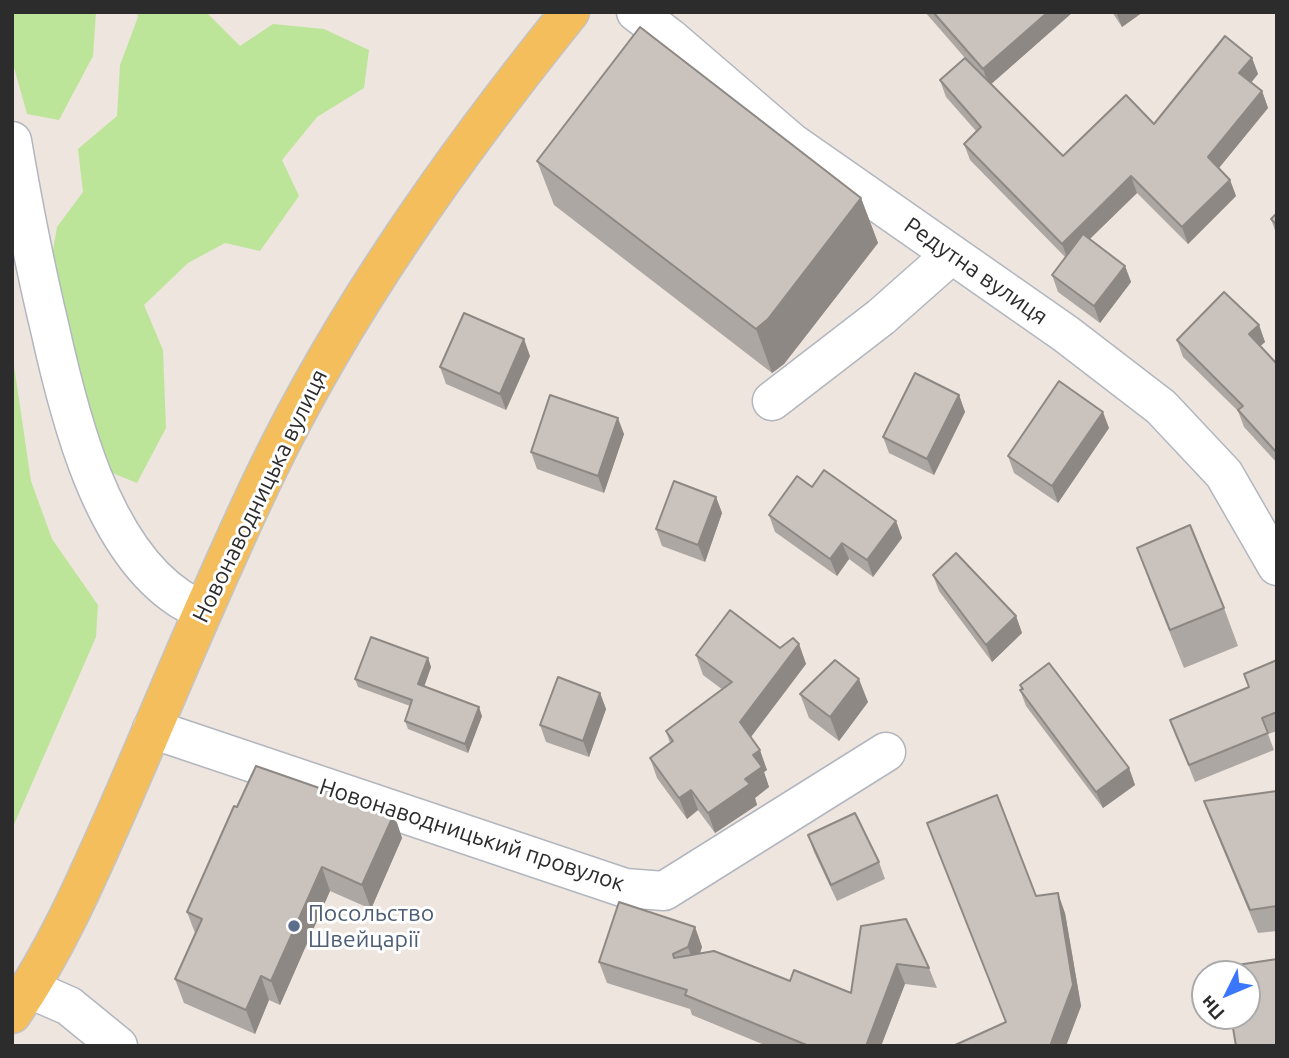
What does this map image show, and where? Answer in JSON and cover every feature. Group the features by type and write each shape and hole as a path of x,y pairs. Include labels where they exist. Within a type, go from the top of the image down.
{"main road":[{"name":"Новонаводницька вулиця","path":"21,1002 80,895 202,610 302,402 407,231 522,72 570,12"}],"street":[{"name":"Редутна вулиця","path":"636,12 791,142 1066,334 1161,407 1224,474 1277,566"},
{"path":"12,141 27,234 67,405 90,474 127,543 147,569 178,598 202,610"},
{"path":"772,401 881,317 951,255"},
{"name":"Новонаводницький провулок","path":"152,729 625,888 664,891 886,752"},
{"path":"21,1002 69,1006 118,1046"}],"green space":[{"path":"12,12 96,12 93,56 59,120 27,114 12,60"},
{"path":"137,12 206,12 240,46 273,24 324,29 369,50 364,88 317,117 282,160 299,196 260,251 225,243 188,263 144,305 163,350 166,428 137,483 95,466 49,273 57,227 83,192 78,149 117,116 120,65 138,17"},
{"path":"12,352 31,481 52,539 98,605 96,637 12,829"}],"building":[{"path":"933,12 1048,12 983,69"},
{"path":"640,27 861,198 768,319 756,329 537,161"},
{"path":"1225,36 1252,58 1239,73 1262,91 1208,157 1230,180 1182,227 1131,176 1062,244 964,144 981,127 940,80 965,58 1063,156 1126,95 1154,124"},
{"path":"1277,213 1277,225 1271,219"},
{"path":"1083,234 1125,266 1094,306 1052,275"},
{"path":"1224,292 1259,325 1249,334 1277,364 1277,453 1238,410 1243,406 1177,340"},
{"path":"464,313 524,339 500,394 440,367"},
{"path":"915,373 959,395 927,459 883,437"},
{"path":"1059,381 1103,412 1052,486 1008,456"},
{"path":"550,395 618,418 598,476 531,452"},
{"path":"824,470 896,521 867,560 842,543 830,559 769,515 797,476 812,487"},
{"path":"674,481 716,497 698,545 656,529"},
{"path":"1190,525 1224,608 1170,630 1137,548"},
{"path":"956,553 1016,616 986,645 933,575"},
{"path":"730,610 780,648 793,638 799,644 740,722 760,750 753,755 762,767 745,779 750,784 708,813 691,790 679,798 650,758 673,741 666,731 732,682 696,655"},
{"path":"371,637 428,658 418,684 479,707 465,744 405,721 412,700 355,679"},
{"path":"835,660 859,679 830,717 800,694"},
{"path":"1277,660 1277,712 1262,718 1268,733 1189,765 1170,720 1249,687 1244,674"},
{"path":"1049,663 1129,768 1096,792 1020,690 1023,689 1020,685"},
{"path":"558,677 600,693 583,741 540,725"},
{"path":"256,766 394,814 362,885 322,867 271,981 261,976 246,1010 175,979 202,919 187,912 234,806 237,807"},
{"path":"1277,791 1277,906 1250,910 1204,801"},
{"path":"997,795 1036,896 1058,893 1073,985 1050,1046 953,1046 1006,1022 927,823"},
{"path":"855,813 879,862 831,885 808,835"},
{"path":"619,902 695,927 688,947 673,954 674,958 714,951 790,981 794,970 851,993 861,926 906,919 929,968 897,964 866,1046 809,1046 685,995 687,990 599,962"},
{"path":"1277,959 1277,1046 1236,1046 1233,1030 1261,1030 1261,961"}],"place":[{"name":"Посольство Швейцарії","path":"294,926"}]}
